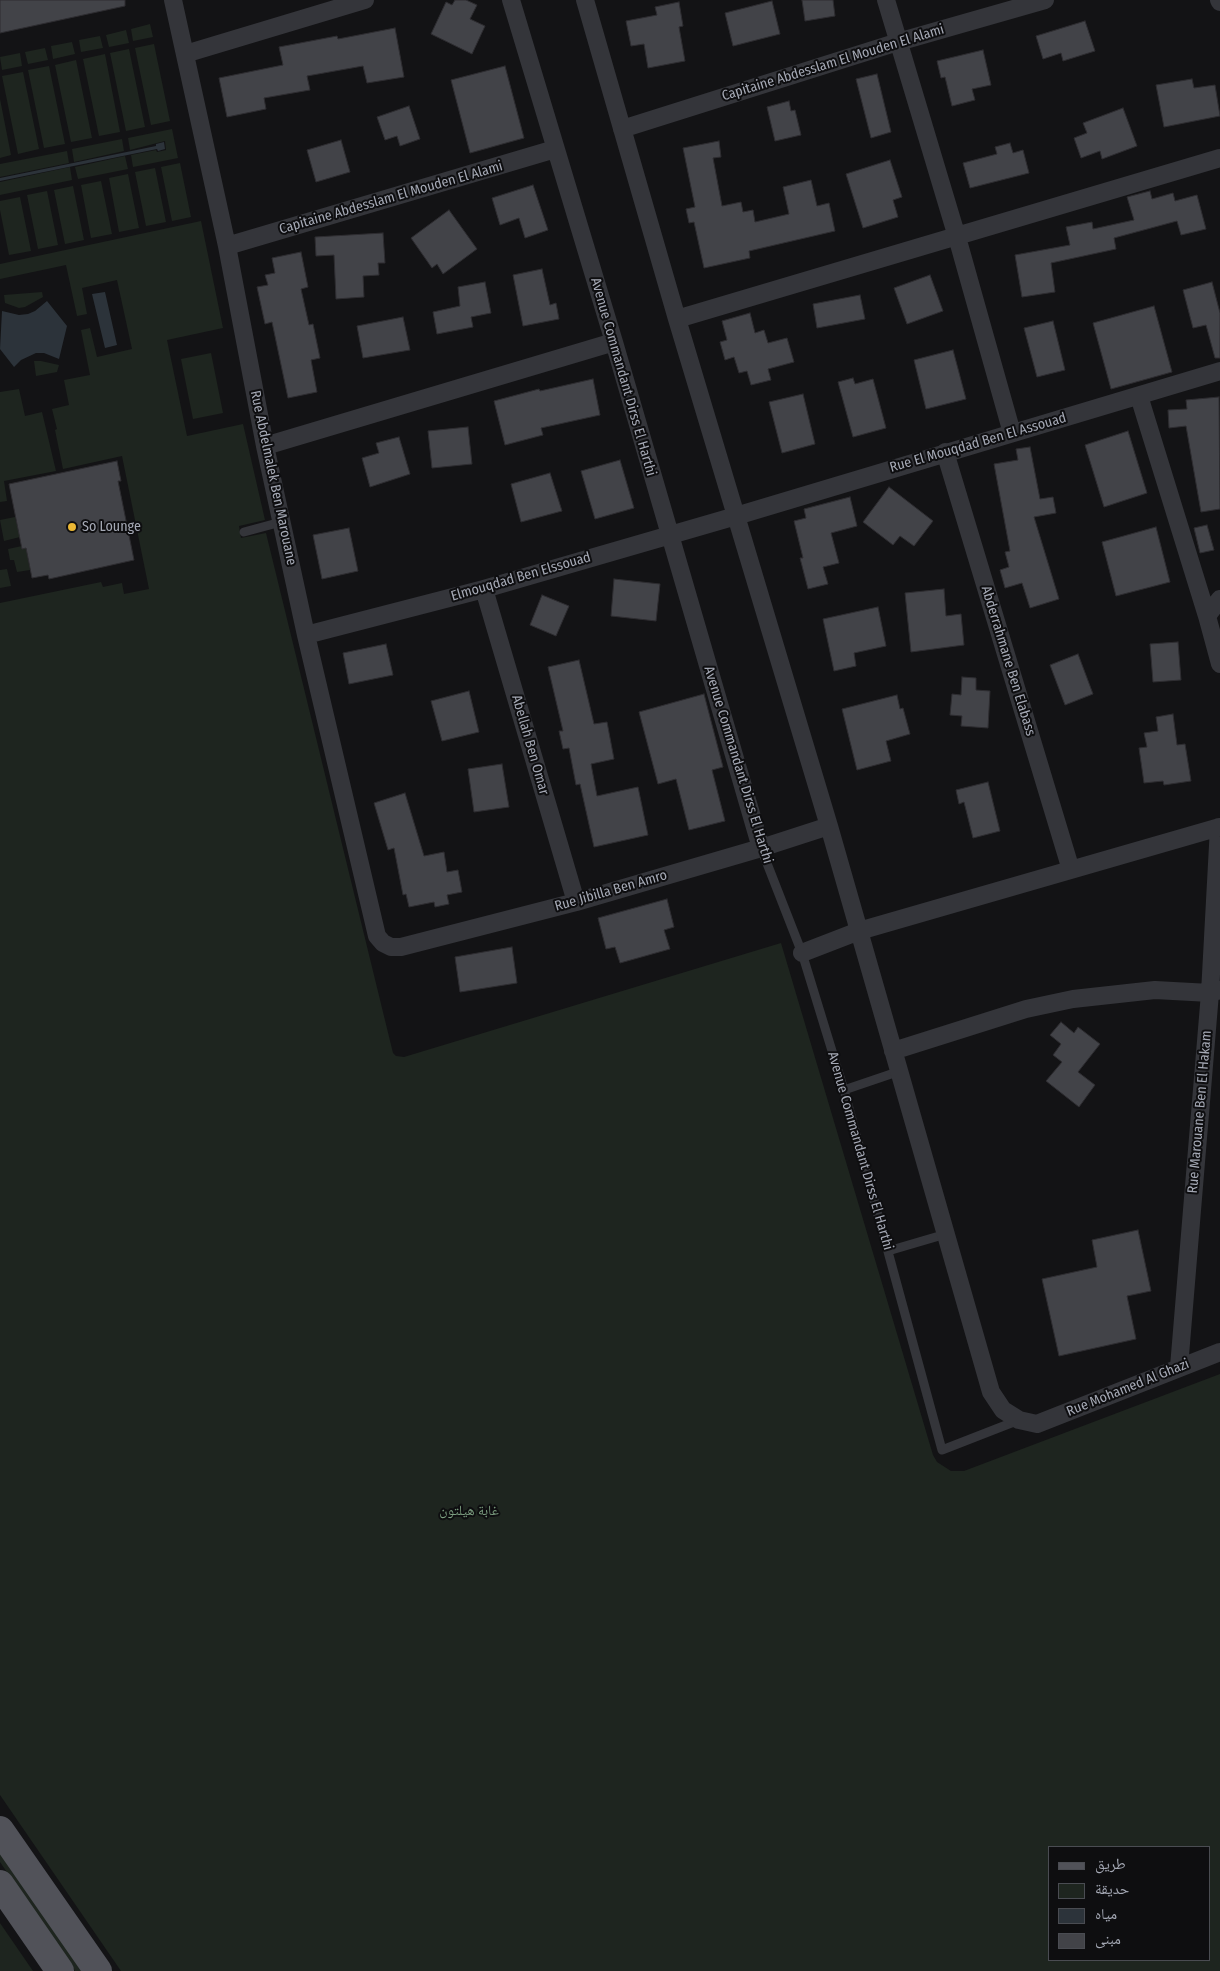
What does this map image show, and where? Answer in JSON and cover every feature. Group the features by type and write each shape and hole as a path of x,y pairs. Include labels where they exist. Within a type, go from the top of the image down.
{"main road":[{"path":"0,1830 98,1971"},
{"path":"0,1884 60,1971"}],"street":[{"name":"Rue Abdelmalek Ben Marouane","path":"173,0 227,246 265,446 306,636 377,936 383,943 391,947"},
{"path":"185,54 365,0"},
{"name":"Avenue Commandant Dirss El Harthi","path":"511,0 614,342 761,848"},
{"path":"585,0 900,1071 991,1392 1003,1410 1019,1420"},
{"path":"886,0 957,237 1012,433"},
{"name":"Capitaine Abdesslam El Mouden El Alami","path":"622,129 898,42 1044,0"},
{"name":"Capitaine Abdesslam El Mouden El Alami","path":"227,246 555,149"},
{"path":"678,319 1220,158"},
{"path":"265,446 614,342"},
{"name":"Rue El Mouqdad Ben El Assouad","path":"736,516 1220,370"},
{"path":"1139,396 1220,664"},
{"name":"Abderrahmane Ben Elabass","path":"945,452 1071,870"},
{"name":"Elmouqdad Ben Elssouad","path":"306,636 484,588 736,516"},
{"name":"Abellah Ben Omar","path":"484,588 576,902"},
{"path":"1207,616 1220,598"},
{"name":"Rue Jibilla Ben Amro","path":"391,947 400,947 576,902 761,848 828,826"},
{"path":"802,953 859,931 1220,827"},
{"name":"Rue Marouane Ben El Hakam","path":"1179,1368 1215,992 1220,827"},
{"path":"893,1051 1026,1009 1073,999 1155,990 1215,992"},
{"name":"Rue Mohamed Al Ghazi","path":"1019,1420 1037,1424 1220,1352"}],"lane":[{"path":"244,532 281,522"},
{"name":"Avenue Commandant Dirss El Harthi","path":"761,848 802,953 844,1090 942,1450 1019,1420"},
{"path":"844,1090 900,1071"},
{"path":"888,1251 946,1234"}],"green space":[{"path":"150,24 153,37 133,41 131,29"},
{"path":"126,30 129,43 109,47 106,35"},
{"path":"100,36 103,48 81,52 79,40"},
{"path":"72,42 75,54 53,59 51,46"},
{"path":"154,44 170,121 151,125 135,48"},
{"path":"45,48 48,60 28,64 25,52"},
{"path":"129,49 145,127 126,131 110,53"},
{"path":"20,53 22,66 2,70 0,57"},
{"path":"105,54 120,132 99,136 83,59"},
{"path":"76,60 92,138 71,142 55,65"},
{"path":"49,66 65,144 44,148 28,70"},
{"path":"23,72 39,149 18,154 2,76"},
{"path":"0,99 11,155 0,158"},
{"path":"172,129 178,158 133,167 131,155 166,150 165,141 130,150 128,138"},
{"path":"122,139 124,151 74,162 72,149"},
{"path":"67,151 69,163 0,177 0,164"},
{"path":"125,156 128,169 78,179 75,167"},
{"path":"180,163 191,217 172,221 161,167"},
{"path":"70,167 72,180 0,195 0,182"},
{"path":"155,168 166,222 146,226 135,172"},
{"path":"128,174 139,228 119,232 109,178"},
{"path":"101,181 112,234 91,238 81,185"},
{"path":"73,186 84,240 65,244 54,190"},
{"path":"47,191 58,245 38,249 27,195"},
{"path":"20,197 31,251 9,255 0,201"},
{"name":"غابة هيلتون","path":"201,221 223,328 167,340 187,436 243,424 265,520 239,526 241,538 266,533 393,1053 396,1056 404,1057 781,943 933,1455 937,1462 951,1471 964,1471 1220,1374 1220,1971 121,1971 0,1795 0,603 101,582 103,587 122,583 124,594 149,589 122,456 63,469 52,409 69,405 64,380 90,375 81,330 90,328 97,357 132,349 117,280 82,288 87,314 77,316 66,265 0,279 0,264"},
{"path":"42,292 43,297 25,307 19,308 5,303 4,295"},
{"path":"211,353 223,413 193,419 181,359"},
{"path":"34,361 59,365 57,372 36,376"},
{"path":"19,389 25,416 42,412 56,471 4,481 7,501 0,502 0,392"},
{"path":"15,517 20,537 4,541 0,520"},
{"path":"22,546 26,548 30,570 17,572 14,560 10,560 8,549"},
{"path":"7,569 11,586 0,588 0,570"},
{"path":"0,1851 83,1971 75,1971 38,1918 0,1862"},
{"path":"0,1923 33,1971 0,1971"}],"water":[{"path":"164,142 165,149 158,151 157,149 0,181 0,178 156,146 156,144"},
{"path":"105,292 117,345 105,348 92,294"},
{"path":"47,301 67,326 59,359 44,353 36,353 21,360 14,367 0,349 2,311 19,315 28,314"}],"building":[{"path":"0,0 125,0 125,6 0,33"},
{"path":"455,0 466,0 477,5 470,19 485,26 472,54 431,34 446,2 452,5"},
{"path":"802,0 833,0 835,16 805,21"},
{"path":"772,1 780,34 733,46 725,13"},
{"path":"679,2 683,26 679,27 685,61 648,68 644,44 631,46 626,21 657,15 655,7"},
{"path":"1085,21 1095,51 1063,61 1061,53 1043,59 1036,36"},
{"path":"395,28 404,77 367,83 363,66 307,76 310,90 264,98 266,109 227,117 219,78 283,65 279,47 337,36 338,39"},
{"path":"983,50 991,85 972,89 975,100 952,106 945,77 941,78 937,61"},
{"path":"505,66 524,138 470,153 451,80"},
{"path":"877,74 891,132 871,138 856,79"},
{"path":"1192,79 1194,88 1215,85 1220,116 1164,127 1156,85"},
{"path":"789,101 791,111 795,110 801,135 775,141 767,107"},
{"path":"409,106 420,139 400,146 397,136 385,140 377,117"},
{"path":"1123,108 1137,146 1102,159 1100,151 1081,158 1074,138 1087,133 1083,123"},
{"path":"341,140 350,172 316,182 307,150"},
{"path":"719,141 721,157 713,158 722,206 741,202 743,212 753,210 755,222 789,214 783,187 811,180 817,206 829,203 835,231 749,251 750,258 704,268 694,222 689,223 686,209 695,207 683,148"},
{"path":"1010,143 1013,153 1023,150 1029,173 970,188 963,163 997,154 995,147"},
{"path":"890,160 902,197 893,200 898,217 863,228 846,174"},
{"path":"533,185 548,230 525,238 519,218 500,225 492,198"},
{"path":"1150,191 1152,199 1173,193 1175,201 1197,195 1206,229 1181,235 1177,221 1114,238 1116,249 1051,263 1055,292 1022,297 1015,255 1070,245 1066,227 1092,222 1093,229 1134,220 1127,197"},
{"path":"449,210 477,249 443,274 437,264 432,268 411,238"},
{"path":"383,233 385,263 378,263 379,275 363,276 364,297 336,299 334,255 316,256 315,237"},
{"path":"301,252 308,287 301,289 309,325 313,324 320,358 311,360 317,392 288,398 272,322 265,324 257,287 268,285 265,275 275,273 272,258"},
{"path":"542,269 550,305 556,303 559,319 523,326 513,275"},
{"path":"930,275 943,311 907,324 894,288"},
{"path":"485,282 491,313 471,317 473,327 437,334 433,312 460,306 458,287"},
{"path":"1212,282 1220,313 1220,358 1215,358 1206,325 1193,328 1183,290"},
{"path":"860,295 865,319 817,328 813,304"},
{"path":"1154,306 1172,372 1111,389 1093,323"},
{"path":"750,313 755,333 764,330 768,343 787,338 794,362 768,369 771,380 751,385 747,371 739,373 734,357 725,360 720,342 727,340 722,321"},
{"path":"403,317 410,350 363,358 357,326"},
{"path":"1053,321 1065,370 1037,377 1024,328"},
{"path":"953,350 966,399 926,409 914,360"},
{"path":"853,378 855,384 873,379 886,428 853,437 838,382"},
{"path":"593,379 600,415 541,428 543,435 505,445 494,401 539,389 540,391"},
{"path":"803,394 815,444 782,453 769,402"},
{"path":"1219,397 1220,509 1201,512 1186,426 1169,428 1168,410 1187,409 1186,400"},
{"path":"468,427 472,464 432,468 428,431"},
{"path":"1128,431 1147,493 1104,507 1085,445"},
{"path":"399,437 410,474 370,487 362,458 379,453 376,443"},
{"path":"1030,447 1040,499 1053,497 1056,513 1034,517 1059,599 1030,608 1022,583 1005,588 1000,570 1009,567 1005,552 1010,551 994,464 1018,460 1016,449"},
{"path":"620,460 634,508 595,519 581,471"},
{"name":"So Lounge","path":"117,461 121,481 118,481 134,560 49,579 48,575 32,578 26,548 22,549 9,484"},
{"path":"550,473 562,511 521,522 511,484"},
{"path":"889,487 933,521 914,546 900,536 893,545 863,522"},
{"path":"850,497 857,526 831,533 839,563 823,567 828,584 808,589 800,558 803,558 794,521 806,518 804,509"},
{"path":"1207,525 1214,550 1200,553 1194,528"},
{"path":"1156,527 1170,582 1116,596 1102,542"},
{"path":"349,528 358,571 322,579 313,535"},
{"path":"614,579 660,584 656,621 611,616"},
{"path":"944,589 946,616 961,614 964,645 911,652 905,593"},
{"path":"542,595 569,606 556,636 530,625"},
{"path":"878,607 886,646 854,653 856,666 834,671 823,619"},
{"path":"1178,642 1181,680 1153,682 1150,644"},
{"path":"386,644 393,675 349,684 343,653"},
{"path":"1078,654 1093,694 1065,705 1050,665"},
{"path":"579,660 594,724 607,722 614,759 591,764 597,796 638,787 648,835 594,847 580,784 576,785 569,748 563,749 559,731 563,731 548,667"},
{"path":"962,677 976,678 976,690 990,691 988,728 961,726 962,716 950,715 952,694 961,695"},
{"path":"469,691 479,732 442,741 431,701"},
{"path":"704,694 723,767 712,770 725,821 689,830 676,779 658,784 639,712"},
{"path":"897,695 900,709 903,708 910,734 886,741 891,761 857,770 842,709"},
{"path":"1173,714 1177,745 1185,744 1191,781 1164,785 1163,781 1144,783 1139,748 1147,747 1144,733 1158,731 1156,717"},
{"path":"502,764 509,807 474,812 468,769"},
{"path":"988,782 1000,831 973,838 964,802 959,804 956,790"},
{"path":"405,793 424,856 444,852 447,872 458,870 462,892 447,895 449,904 435,907 434,902 409,907 406,894 403,895 394,848 388,850 374,803"},
{"path":"667,899 674,927 664,930 670,949 620,963 615,947 606,949 598,918"},
{"path":"512,947 517,983 460,992 455,957"},
{"path":"1061,1022 1074,1033 1078,1027 1100,1044 1078,1072 1095,1085 1079,1107 1046,1081 1062,1062 1053,1055 1061,1044 1050,1035"},
{"path":"1138,1230 1151,1291 1127,1296 1136,1339 1059,1356 1042,1279 1097,1267 1092,1240"}],"place":[{"name":"So Lounge","path":"72,527"}]}
